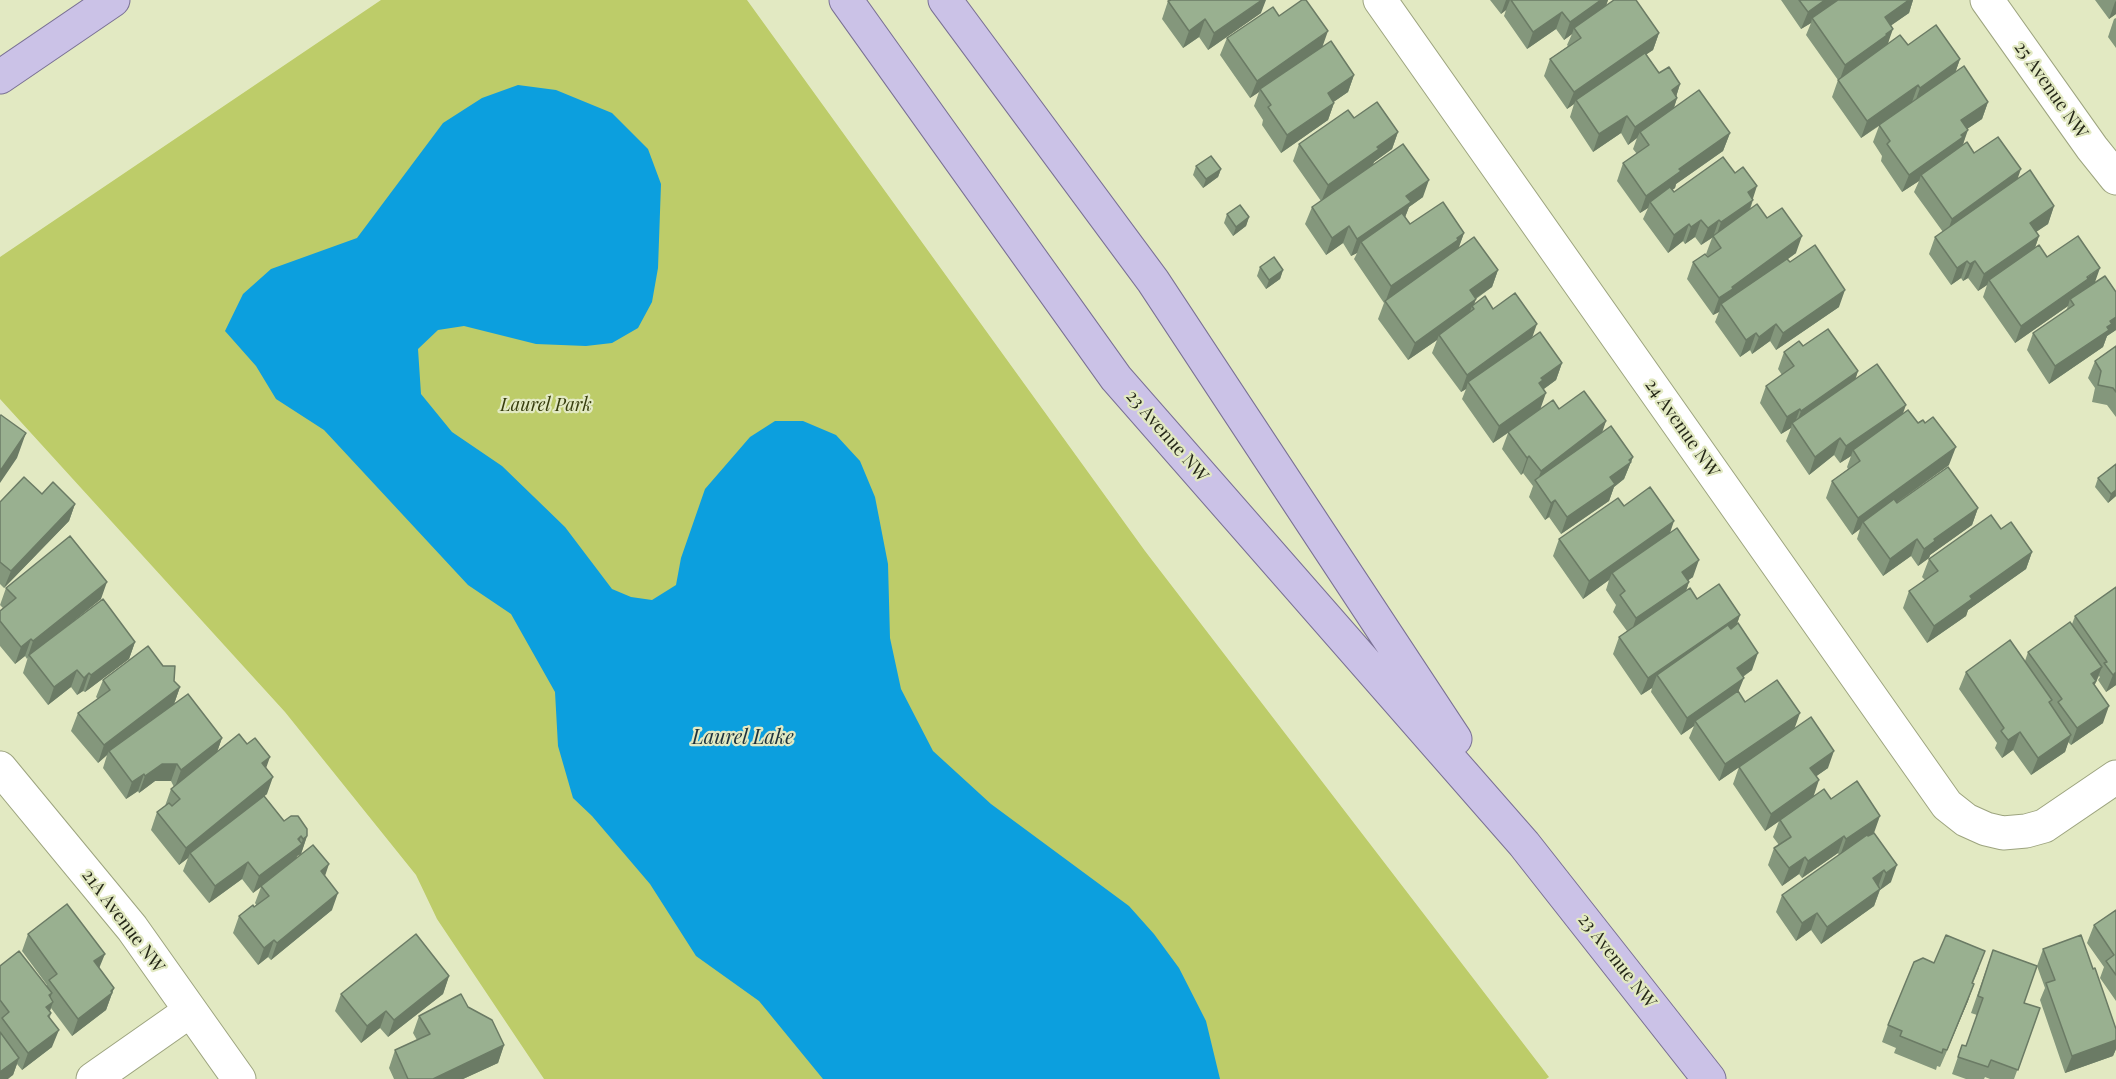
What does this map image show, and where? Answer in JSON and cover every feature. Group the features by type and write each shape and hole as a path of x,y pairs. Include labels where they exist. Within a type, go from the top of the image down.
{"main road":[{"path":"0,77 113,0"},
{"name":"23 Avenue NW","path":"846,0 1116,378 1524,844 1709,1079"},
{"name":"23 Avenue NW","path":"945,0 1153,281 1524,844"}],"street":[{"name":"24 Avenue NW","path":"1380,0 1947,805 1966,820 1986,829 2003,832 2026,831 2044,826 2116,777"},
{"name":"25 Avenue NW","path":"1988,0 2092,148 2116,178"},
{"name":"21A Avenue NW","path":"0,768 132,928 239,1079"},
{"path":"93,1079 190,1011"}],"green space":[{"name":"Laurel Park","path":"381,0 747,0 1145,551 1549,1077 1546,1079 544,1079 437,919 416,875 285,712 0,399 0,257"}],"water":[{"name":"Laurel Lake","path":"518,85 556,90 612,113 648,149 661,184 658,268 652,302 638,328 612,343 586,346 536,344 464,326 438,330 418,349 421,394 452,432 502,466 565,527 612,589 631,597 652,600 676,585 681,558 705,489 750,437 775,421 803,421 836,435 860,461 875,497 888,564 890,638 901,689 933,751 991,804 1129,906 1154,934 1179,968 1206,1021 1220,1079 823,1079 759,1001 696,956 650,884 592,816 573,798 558,746 555,692 511,614 468,585 324,430 276,399 256,366 225,331 243,294 271,269 357,238 443,123 482,98"}],"building":[{"path":"1262,0 1214,33 1205,19 1189,31 1168,1"},
{"path":"1302,0 1306,0 1328,31 1257,81 1227,38 1273,7 1279,16"},
{"path":"1511,0 1601,0 1570,22 1562,12 1533,32"},
{"path":"1614,0 1636,0 1659,33 1574,92 1550,59 1581,38 1574,28"},
{"path":"1799,0 1825,0 1808,12"},
{"path":"1838,0 1909,0 1885,17 1893,29 1845,65 1812,18"},
{"path":"1936,25 1960,59 1920,88 1918,85 1867,121 1838,80 1900,35 1908,45"},
{"path":"1331,41 1354,75 1328,93 1334,103 1287,135 1268,107 1271,105 1260,89"},
{"path":"1645,53 1659,73 1669,67 1680,84 1672,90 1677,98 1635,127 1627,116 1599,134 1576,100"},
{"path":"1964,66 1988,102 1961,120 1968,130 1961,135 1963,137 1909,175 1887,144 1890,141 1879,125"},
{"path":"1699,90 1730,133 1679,169 1681,171 1646,196 1623,163 1649,145 1640,132"},
{"path":"1377,102 1398,132 1377,147 1379,149 1328,185 1299,144 1348,110 1354,118"},
{"path":"1998,137 2021,169 1952,219 1921,175 1967,142 1974,153"},
{"path":"1403,144 1429,180 1406,196 1411,202 1357,239 1349,226 1332,238 1312,207"},
{"path":"1211,156 1221,169 1206,179 1196,166"},
{"path":"1723,157 1735,173 1743,167 1757,186 1748,192 1753,200 1708,228 1701,220 1691,227 1689,224 1674,235 1650,202 1670,187 1674,192"},
{"path":"2030,170 2054,206 2030,223 2039,236 1984,274 1975,261 1970,264 1967,261 1957,268 1935,237"},
{"path":"1443,202 1464,233 1457,238 1458,240 1391,286 1361,242 1402,213 1410,224"},
{"path":"1757,204 1767,218 1782,208 1802,236 1719,298 1693,262 1705,254 1708,257 1721,248 1713,236"},
{"path":"1240,205 1249,217 1236,227 1227,214"},
{"path":"2078,236 2100,268 2021,326 1989,280 2039,245 2047,257"},
{"path":"1474,237 1498,270 1470,290 1476,299 1415,343 1385,301"},
{"path":"1815,245 1845,290 1783,333 1776,324 1759,337 1756,333 1746,340 1721,304 1787,259 1790,262"},
{"path":"1274,257 1283,270 1269,280 1260,267"},
{"path":"2105,276 2116,292 2116,317 2110,321 2112,324 2107,327 2109,330 2055,366 2033,333 2074,305 2070,299"},
{"path":"1515,293 1537,324 1467,375 1439,335 1474,309 1472,306 1485,296 1493,309"},
{"path":"1828,329 1858,371 1801,411 1800,409 1787,417 1766,386 1794,366 1784,352 1799,341 1803,346"},
{"path":"1540,332 1562,363 1541,378 1543,380 1539,383 1546,393 1499,426 1468,382"},
{"path":"2116,346 2116,392 2113,388 2098,385 2101,371 2095,361"},
{"path":"1877,364 1906,405 1846,446 1840,438 1815,457 1792,423"},
{"path":"1584,391 1606,421 1541,471 1529,456 1527,458 1508,432 1553,400 1559,409"},
{"path":"1908,410 1918,423 1923,420 1925,423 1933,417 1956,447 1858,518 1832,481 1860,461 1853,450"},
{"path":"0,416 26,433 0,471"},
{"path":"1611,426 1633,457 1629,460 1631,462 1610,477 1615,484 1567,517 1555,500 1551,503 1535,480"},
{"path":"2116,464 2116,490 2111,494 2098,478"},
{"path":"1948,467 1978,508 1934,539 1935,541 1924,549 1917,539 1890,559 1863,522 1894,499 1897,503"},
{"path":"24,477 42,494 53,482 75,504 11,571 0,562 0,502"},
{"path":"1650,487 1674,521 1589,581 1559,539 1618,498 1624,506"},
{"path":"1991,515 2001,529 2011,522 2032,552 1970,596 1972,599 1934,626 1909,591 1938,571 1929,559"},
{"path":"1677,528 1699,560 1682,572 1689,582 1636,618 1620,595 1625,591 1612,573"},
{"path":"70,536 107,582 33,641 31,639 21,647 0,621 0,611 16,598 6,588"},
{"path":"1719,584 1740,615 1648,678 1619,637 1690,588 1697,599"},
{"path":"2116,587 2116,672 2113,675 2104,663 2107,662 2075,616"},
{"path":"103,599 135,642 91,675 89,673 84,678 77,670 54,687 29,655"},
{"path":"2070,622 2102,667 2091,674 2096,681 2093,683 2109,706 2077,728 2058,702 2062,699 2028,652"},
{"path":"1738,623 1758,653 1737,668 1744,678 1687,718 1657,675 1728,625 1731,629"},
{"path":"2010,640 2052,700 2049,702 2071,735 2038,758 2020,732 2008,740 2001,731 2004,728 1966,672"},
{"path":"148,646 163,666 175,666 174,681 180,687 104,745 78,713 110,690 103,680"},
{"path":"1777,680 1800,713 1725,764 1695,721 1738,691 1745,702"},
{"path":"188,694 222,738 181,770 177,764 162,764 132,782 109,751"},
{"path":"1811,717 1834,751 1810,768 1819,780 1771,814 1739,767"},
{"path":"239,734 247,744 255,738 270,757 262,763 273,777 186,848 157,812 169,803 172,806 180,799 171,789"},
{"path":"1857,781 1880,816 1846,839 1844,836 1808,861 1805,857 1789,868 1774,848 1791,837 1780,820 1824,789 1831,799"},
{"path":"264,796 284,821 291,816 298,816 307,829 307,836 303,839 301,836 298,839 302,844 259,876 248,862 215,886 190,853"},
{"path":"1874,833 1897,865 1873,878 1880,889 1827,927 1817,913 1802,923 1782,895 1867,835"},
{"path":"313,845 329,864 321,871 338,893 277,943 274,940 264,948 239,916 269,896 261,886"},
{"path":"67,904 105,954 94,961 114,988 112,993 78,1019 49,980 57,974 28,934"},
{"path":"2116,910 2116,975 2106,961 2114,955 2094,925"},
{"path":"416,934 449,976 394,1020 386,1011 367,1026 341,994"},
{"path":"1946,935 1985,951 1947,1050 1943,1049 1942,1053 1900,1036 1902,1031 1888,1025 1914,962 1923,958 1934,963"},
{"path":"2081,935 2116,1029 2116,1040 2072,1056 2046,983 2055,980 2043,949"},
{"path":"1993,950 2037,966 2024,1003 2040,1008 2018,1070 1991,1060 1988,1067 1958,1057 1962,1045 1966,1046 1983,998 1978,996"},
{"path":"19,951 52,993 49,995 53,1002 46,1007 51,1013 48,1016 59,1030 28,1053 2,1018 9,1012 0,1000 0,966"},
{"path":"461,994 468,1007 492,1020 504,1045 433,1079 408,1079 395,1050 430,1034 419,1016"},
{"path":"0,1032 19,1058 0,1072"}]}
